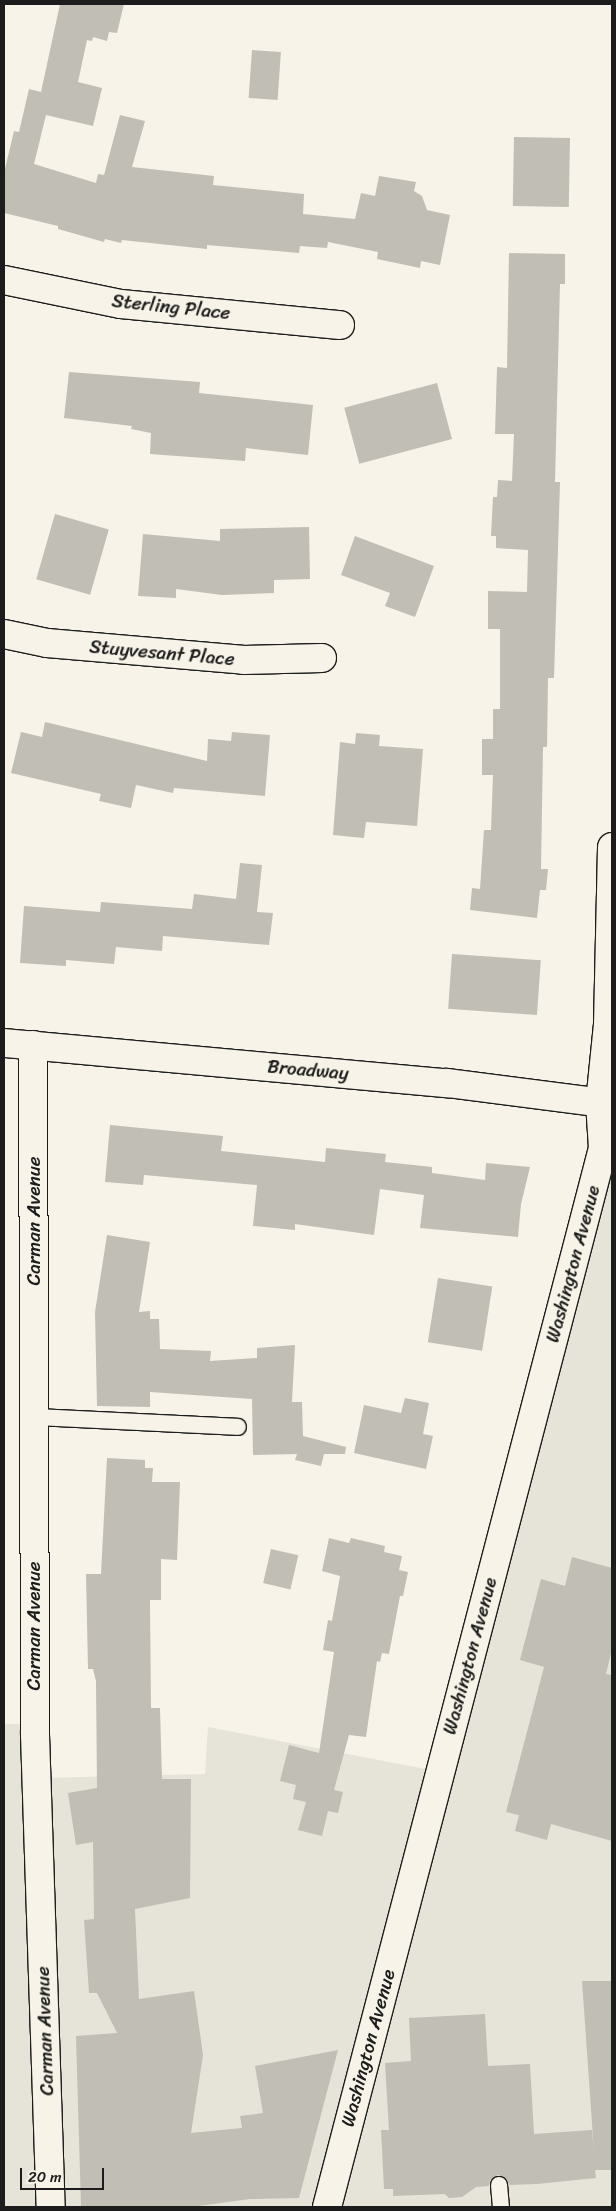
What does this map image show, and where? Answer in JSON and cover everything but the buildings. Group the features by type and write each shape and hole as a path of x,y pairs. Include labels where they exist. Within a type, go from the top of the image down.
{"street":[{"name":"Sterling Place","path":"4,280 121,304 340,325"},
{"name":"Stuyvesant Place","path":"4,634 46,643 244,660 322,658"},
{"name":"Washington Avenue","path":"327,2207 603,1148 606,1104 612,847"},
{"name":"Broadway","path":"4,1042 437,1082 606,1104"},
{"name":"Carman Avenue","path":"34,1045 35,1735 51,2207"}],"lane":[{"path":"34,1417 238,1427"},
{"path":"499,2185 501,2207"}],"shaded area":[{"path":"612,1104 612,2207 4,2207 4,1724 39,1724 40,1778 205,1774 208,1727 436,1771"}]}
